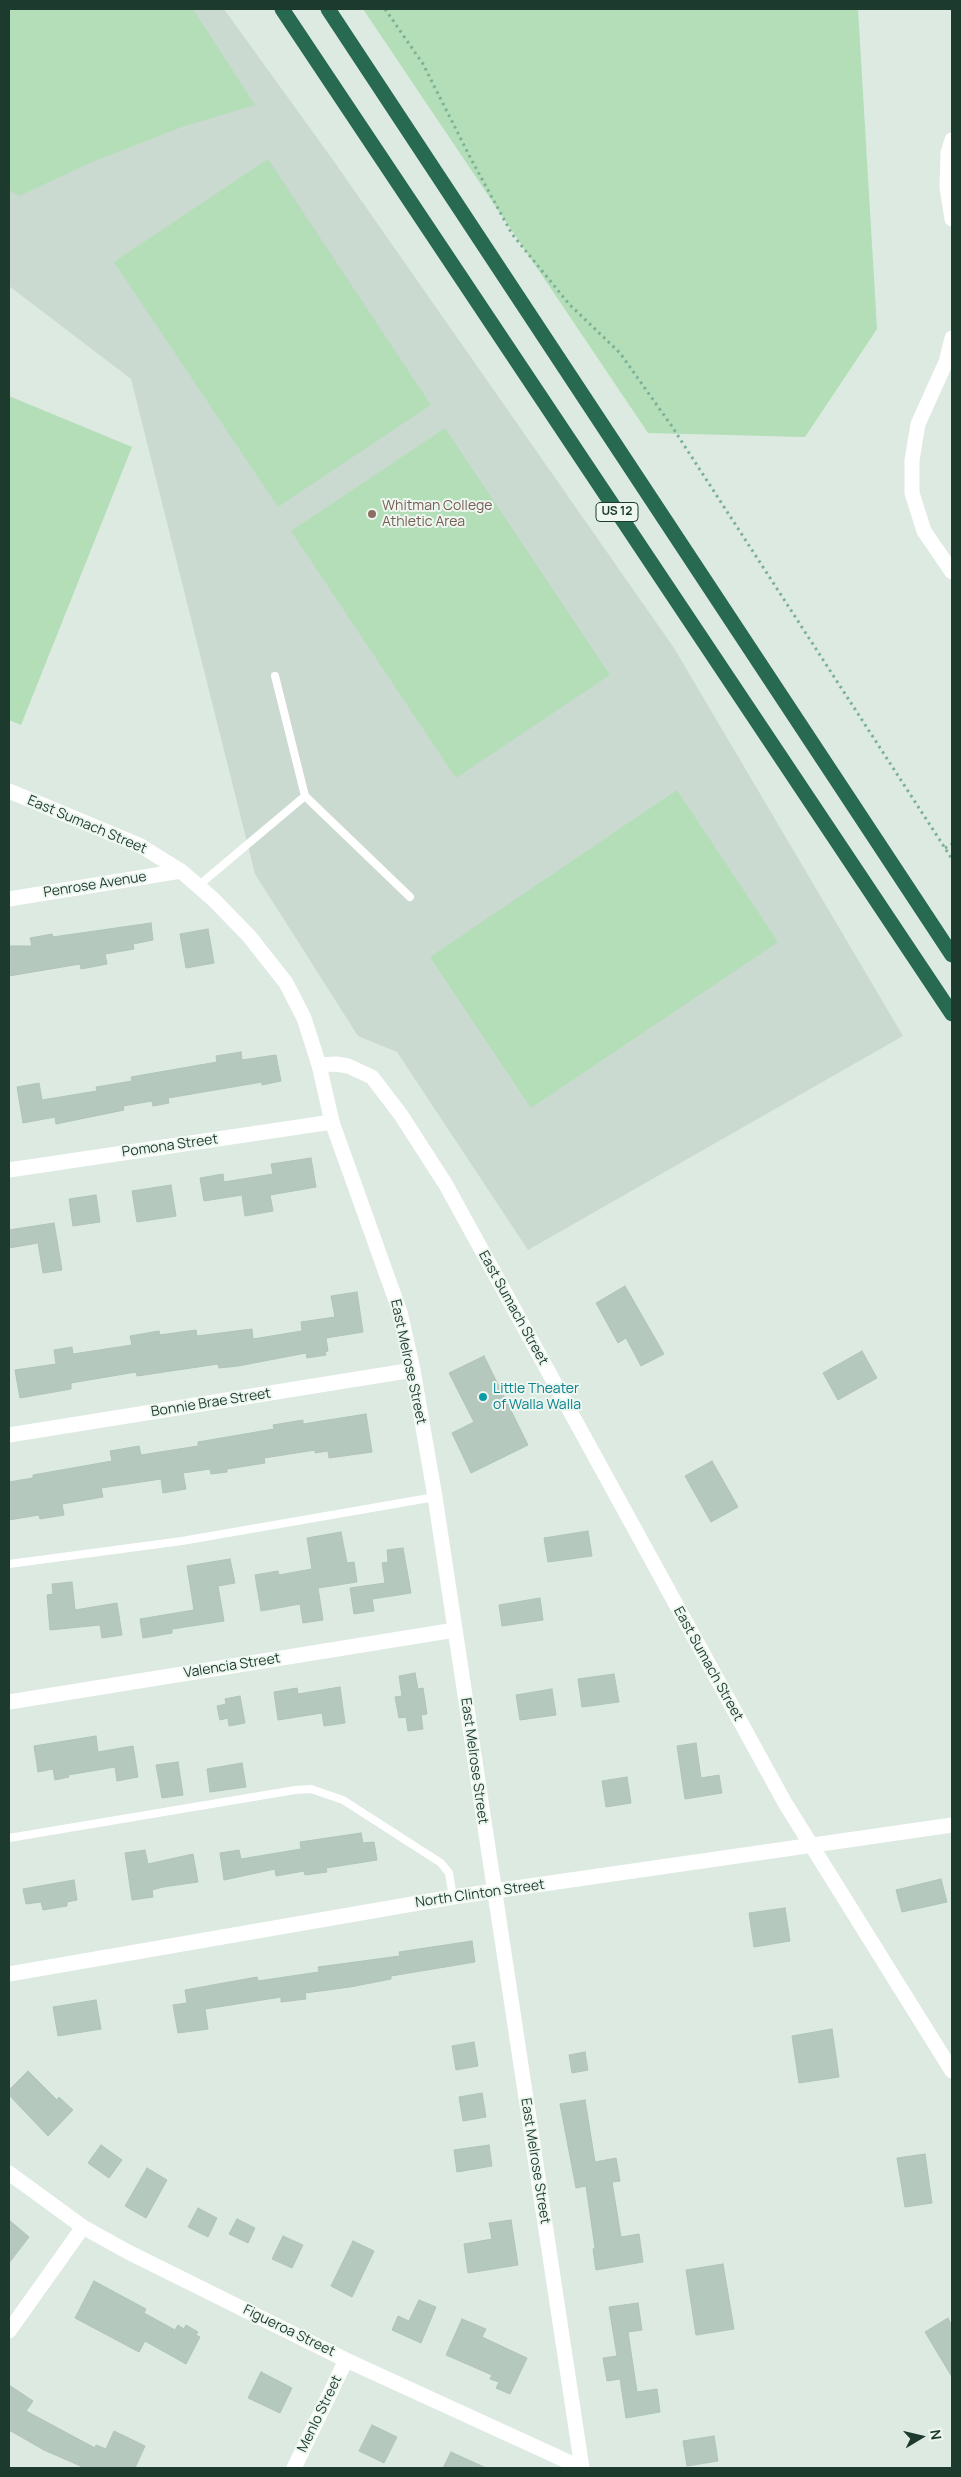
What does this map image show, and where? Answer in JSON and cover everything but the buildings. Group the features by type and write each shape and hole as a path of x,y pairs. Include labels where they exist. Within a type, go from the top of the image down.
{"highway":[{"name":"US 12","path":"282,9 952,1014"},
{"name":"US 12","path":"328,9 952,955"}],"street":[{"path":"952,140 948,153 947,187 952,219"},
{"path":"952,338 946,362 918,424 912,460 912,493 924,531 952,572"},
{"name":"East Sumach Street","path":"9,791 141,846 181,871 249,936 286,982 304,1018 319,1065 336,1064 348,1066 372,1077 401,1115 436,1169 784,1803 813,1846 952,2071"},
{"name":"Penrose Avenue","path":"9,899 181,871"},
{"name":"East Melrose Street","path":"319,1065 332,1122 400,1312 413,1370 435,1497 582,2468"},
{"name":"Pomona Street","path":"9,1170 332,1122"},
{"name":"Bonnie Brae Street","path":"9,1435 413,1370"},
{"name":"Valencia Street","path":"9,1702 455,1630"},
{"name":"North Clinton Street","path":"9,1974 453,1897 952,1825"},
{"name":"Figueroa Street","path":"9,2173 83,2228 346,2360 582,2468"},
{"path":"9,2331 83,2228"},
{"name":"Menlo Street","path":"294,2468 346,2360"}],"lane":[{"path":"275,676 306,796 410,897"},
{"path":"198,886 306,796"},
{"path":"9,1564 182,1541 435,1497"},
{"path":"9,1838 295,1790 311,1789 343,1800 441,1863 449,1873 453,1897"}],"path":[{"path":"385,9 423,64 471,159 512,234 569,304 620,353 671,425 952,859"},
{"path":"945,848 952,844"}],"shaded area":[{"name":"Whitman College Athletic Area","path":"9,9 224,9 333,160 674,648 903,1036 528,1250 397,1052 358,1036 255,874 131,379 9,286"}],"green space":[{"path":"9,9 193,9 255,105 182,127 92,162 19,196 9,190"},
{"path":"363,9 858,9 877,329 805,437 648,433"},
{"path":"268,159 431,405 278,507 114,262"},
{"path":"9,396 132,447 21,725 9,720"},
{"path":"445,428 610,675 456,778 291,531"},
{"path":"677,790 778,942 531,1108 430,957"}],"place":[{"name":"Whitman College Athletic Area","path":"372,514"},
{"name":"Little Theater of Walla Walla","path":"483,1397"}]}
